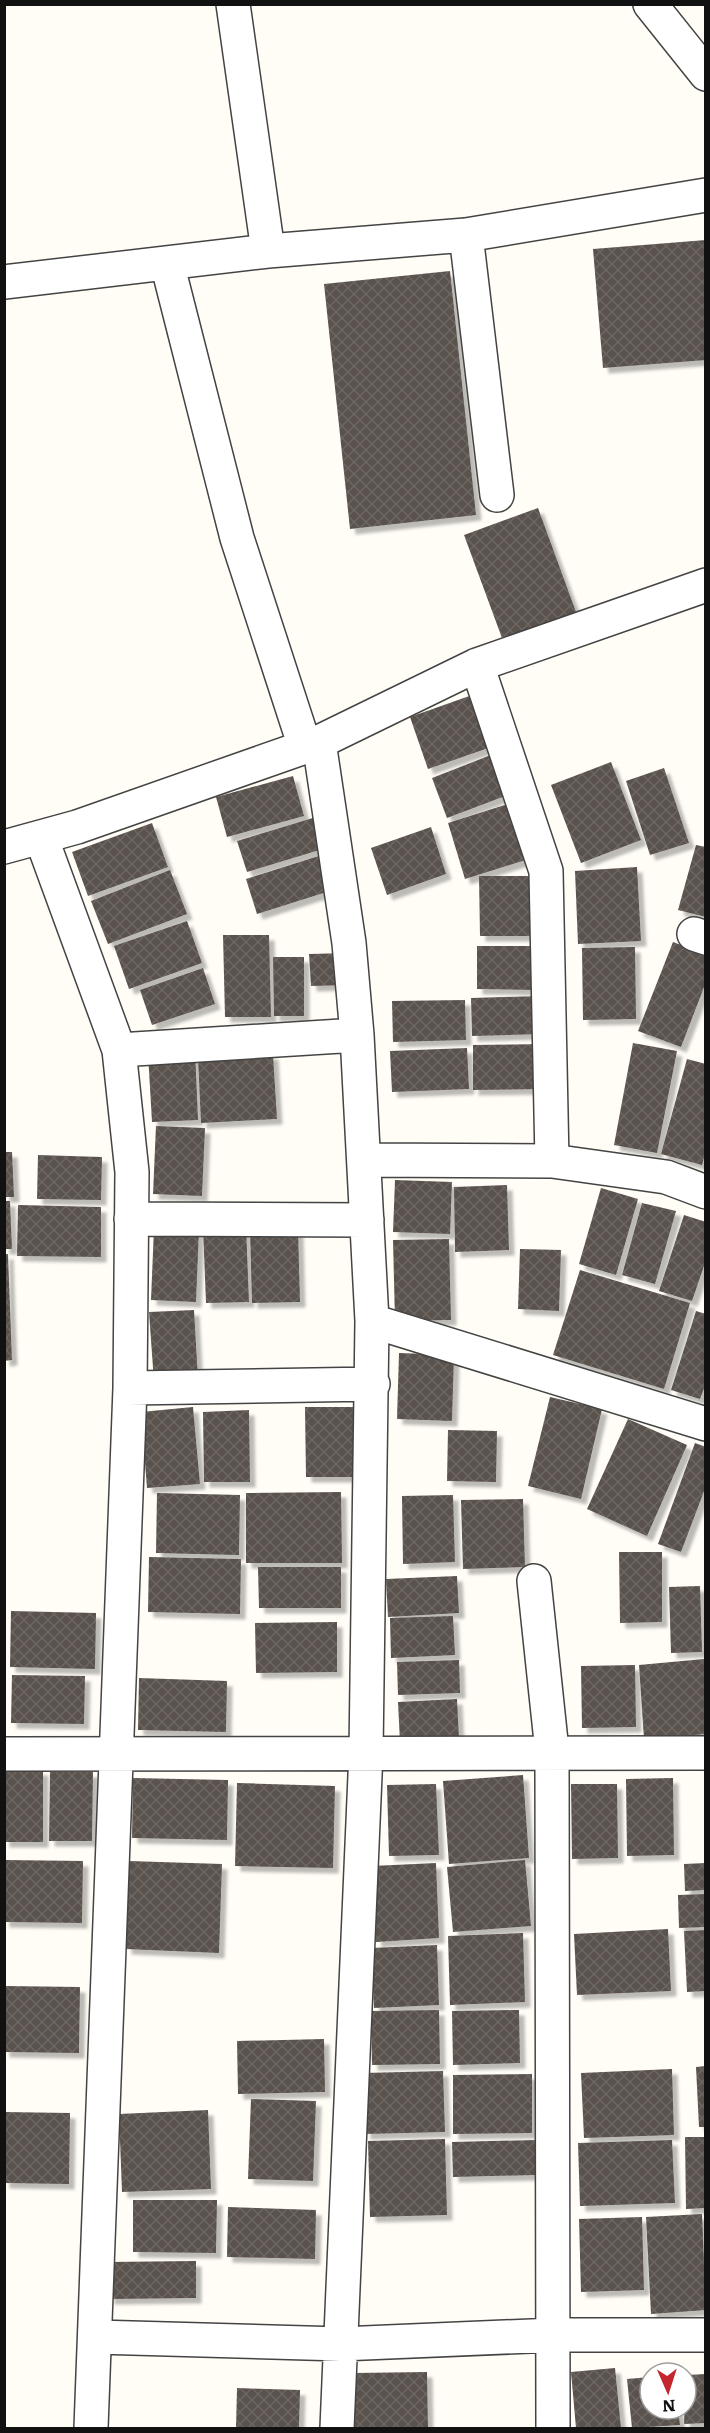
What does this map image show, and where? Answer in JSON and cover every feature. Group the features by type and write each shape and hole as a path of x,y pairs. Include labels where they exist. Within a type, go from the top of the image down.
{"street":[{"path":"234,4 268,251"},
{"path":"650,4 705,74"},
{"path":"4,282 268,251 466,235 705,195"},
{"path":"466,235 497,495"},
{"path":"167,263 237,538 312,744 349,943 357,1035 372,1321 373,1384 366,1752 337,2428"},
{"path":"4,847 77,827 312,744 477,665 705,585"},
{"path":"477,665 546,871 552,1161"},
{"path":"41,837 119,1050 132,1172 130,1388 91,2428"},
{"path":"119,1050 357,1035"},
{"path":"364,1160 552,1161 666,1177 705,1192"},
{"path":"131,1219 367,1220"},
{"path":"372,1321 705,1425"},
{"path":"130,1388 373,1384"},
{"path":"534,1581 552,1751 553,2428"},
{"path":"4,1754 552,1751 705,1753"},
{"path":"96,2337 341,2344 554,2335 705,2334"}],"building":[{"path":"706,240 706,360 603,368 593,249"},
{"path":"450,271 476,515 350,529 324,284"},
{"path":"538,508 576,612 502,638 464,535"},
{"path":"475,694 494,746 428,769 410,717"},
{"path":"496,753 513,793 447,818 432,778"},
{"path":"611,762 641,840 581,863 551,785"},
{"path":"664,768 689,843 650,855 626,781"},
{"path":"293,776 304,816 227,837 216,797"},
{"path":"514,802 532,858 465,879 448,823"},
{"path":"316,817 326,848 247,872 237,841"},
{"path":"152,823 168,867 88,896 72,852"},
{"path":"431,827 446,874 387,895 371,848"},
{"path":"696,845 706,847 706,917 678,910"},
{"path":"325,854 336,889 257,914 246,879"},
{"path":"637,867 641,941 578,944 575,871"},
{"path":"170,870 187,914 108,944 91,901"},
{"path":"479,876 545,876 545,936 480,936"},
{"path":"187,921 202,963 129,989 114,946"},
{"path":"223,935 269,935 271,1017 225,1017"},
{"path":"673,942 706,954 706,982 681,1047 638,1031"},
{"path":"477,946 537,946 537,990 477,989"},
{"path":"635,947 636,1019 583,1020 582,948"},
{"path":"348,953 349,985 311,986 309,954"},
{"path":"273,957 304,957 304,1016 274,1016"},
{"path":"203,968 215,1004 152,1025 140,990"},
{"path":"542,996 544,1034 472,1036 471,998"},
{"path":"465,1000 466,1040 393,1042 392,1001"},
{"path":"633,1043 677,1051 657,1153 614,1145"},
{"path":"545,1044 545,1089 473,1090 473,1045"},
{"path":"467,1048 469,1089 392,1092 390,1051"},
{"path":"195,1050 198,1120 152,1122 148,1053"},
{"path":"273,1054 277,1119 201,1123 198,1058"},
{"path":"687,1059 706,1064 706,1150 702,1165 661,1154"},
{"path":"156,1126 205,1128 202,1196 153,1194"},
{"path":"4,1152 12,1152 14,1197 4,1197"},
{"path":"38,1155 102,1157 101,1200 37,1199"},
{"path":"395,1180 452,1182 450,1234 393,1232"},
{"path":"507,1185 509,1250 455,1252 454,1187"},
{"path":"601,1188 638,1199 616,1275 579,1264"},
{"path":"4,1201 10,1201 12,1249 4,1249"},
{"path":"642,1203 676,1211 655,1284 622,1275"},
{"path":"18,1205 101,1207 101,1257 17,1256"},
{"path":"684,1215 706,1222 706,1260 692,1301 659,1291"},
{"path":"246,1226 249,1302 206,1303 203,1227"},
{"path":"154,1228 199,1229 196,1302 151,1300"},
{"path":"298,1229 300,1302 252,1303 250,1230"},
{"path":"449,1239 451,1320 395,1321 393,1240"},
{"path":"520,1249 561,1250 559,1311 518,1309"},
{"path":"4,1254 8,1254 12,1360 4,1361"},
{"path":"580,1270 690,1303 664,1389 553,1355"},
{"path":"194,1310 198,1379 154,1382 149,1312"},
{"path":"696,1311 706,1314 706,1383 700,1399 671,1390"},
{"path":"399,1353 454,1355 452,1421 397,1419"},
{"path":"550,1397 602,1409 581,1499 528,1486"},
{"path":"193,1407 200,1484 147,1488 141,1412"},
{"path":"305,1407 353,1407 353,1477 306,1477"},
{"path":"249,1410 250,1482 204,1482 203,1412"},
{"path":"628,1419 687,1445 647,1536 587,1509"},
{"path":"448,1430 497,1431 496,1482 447,1481"},
{"path":"695,1443 706,1447 706,1486 681,1552 658,1544"},
{"path":"341,1492 342,1563 246,1563 246,1493"},
{"path":"157,1493 240,1495 239,1555 156,1553"},
{"path":"453,1495 455,1562 403,1564 402,1496"},
{"path":"523,1499 525,1567 463,1569 461,1500"},
{"path":"619,1552 662,1552 662,1622 620,1623"},
{"path":"149,1557 241,1559 240,1614 148,1612"},
{"path":"258,1567 341,1567 341,1608 259,1608"},
{"path":"457,1576 459,1613 388,1617 386,1579"},
{"path":"700,1586 702,1652 671,1653 669,1587"},
{"path":"11,1611 96,1613 95,1669 10,1667"},
{"path":"453,1616 455,1655 391,1658 390,1618"},
{"path":"337,1622 337,1672 256,1673 255,1623"},
{"path":"704,1659 706,1734 644,1739 639,1665"},
{"path":"459,1660 460,1693 398,1695 397,1662"},
{"path":"635,1665 636,1727 582,1728 581,1666"},
{"path":"12,1675 85,1676 84,1724 11,1723"},
{"path":"139,1678 227,1681 226,1732 138,1730"},
{"path":"457,1699 459,1738 400,1742 398,1702"},
{"path":"4,1770 43,1770 43,1842 4,1842"},
{"path":"50,1772 93,1772 92,1841 49,1841"},
{"path":"523,1775 529,1858 449,1864 443,1781"},
{"path":"133,1778 228,1780 227,1840 132,1838"},
{"path":"673,1778 674,1855 627,1856 626,1779"},
{"path":"237,1783 335,1786 333,1868 235,1866"},
{"path":"436,1784 439,1855 389,1856 387,1785"},
{"path":"571,1784 617,1784 618,1858 572,1859"},
{"path":"4,1860 83,1861 82,1923 4,1922"},
{"path":"525,1860 531,1926 453,1932 447,1867"},
{"path":"129,1861 222,1864 219,1953 126,1949"},
{"path":"436,1863 439,1938 376,1942 372,1866"},
{"path":"706,1863 706,1890 685,1891 684,1864"},
{"path":"706,1894 706,1927 679,1928 678,1895"},
{"path":"668,1929 671,1991 577,1995 574,1934"},
{"path":"706,1930 706,1991 687,1992 684,1931"},
{"path":"523,1933 525,2002 450,2005 448,1936"},
{"path":"437,1945 439,2005 374,2008 371,1948"},
{"path":"4,1986 80,1987 79,2053 4,2052"},
{"path":"439,2010 440,2064 372,2065 371,2011"},
{"path":"519,2010 520,2063 453,2065 452,2011"},
{"path":"324,2039 325,2092 238,2094 237,2041"},
{"path":"706,2066 706,2127 699,2127 696,2067"},
{"path":"672,2069 674,2135 584,2138 581,2073"},
{"path":"443,2071 445,2132 365,2134 363,2073"},
{"path":"532,2074 532,2133 453,2134 453,2075"},
{"path":"251,2099 316,2101 313,2181 248,2179"},
{"path":"208,2110 211,2189 122,2192 119,2114"},
{"path":"4,2112 70,2113 69,2184 4,2183"},
{"path":"685,2137 706,2137 706,2208 686,2209"},
{"path":"445,2139 447,2215 370,2217 368,2141"},
{"path":"536,2140 536,2175 453,2177 452,2142"},
{"path":"672,2140 675,2203 580,2206 578,2143"},
{"path":"133,2200 217,2200 216,2253 133,2252"},
{"path":"228,2207 316,2210 315,2259 227,2257"},
{"path":"702,2214 706,2310 651,2314 646,2217"},
{"path":"642,2217 644,2290 581,2292 579,2219"},
{"path":"196,2261 196,2298 109,2299 108,2262"},
{"path":"615,2368 621,2428 576,2428 571,2372"},
{"path":"427,2372 428,2428 355,2428 354,2373"},
{"path":"698,2374 706,2374 706,2423 684,2424 684,2421 698,2421"},
{"path":"638,2378 638,2421 680,2421 680,2425 632,2428 627,2379"},
{"path":"237,2388 300,2390 299,2428 236,2428"}]}
